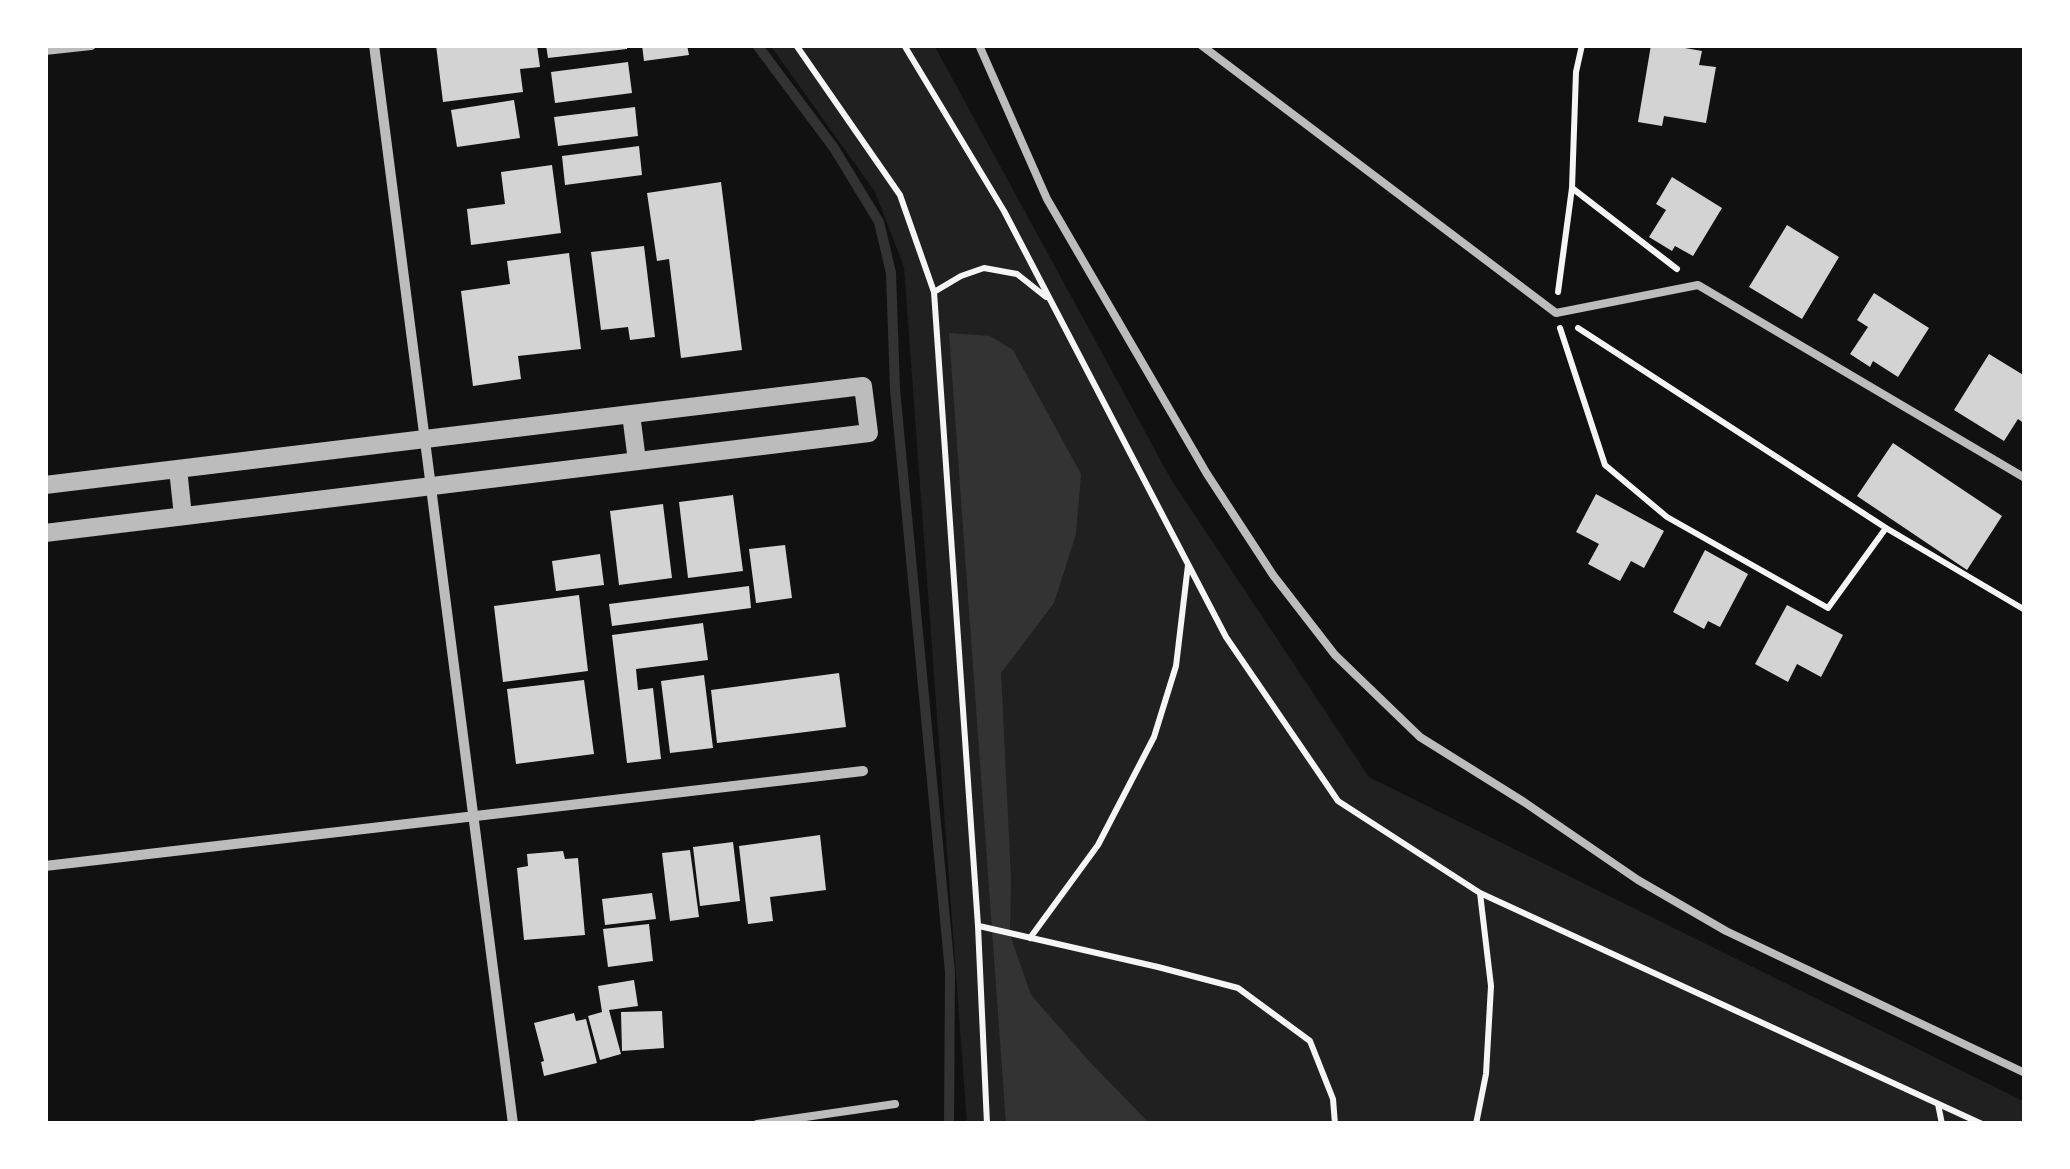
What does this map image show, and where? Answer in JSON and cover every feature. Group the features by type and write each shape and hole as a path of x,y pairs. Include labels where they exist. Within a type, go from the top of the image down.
{"street":[{"path":"45,50 91,45"},
{"path":"374,45 513,1124"},
{"path":"45,485 863,386 869,433 45,533"},
{"path":"631,414 637,461"},
{"path":"178,469 183,516"},
{"path":"45,866 863,772"}],"lane":[{"path":"979,45 1048,199 1206,474 1273,575 1335,655 1420,736 1638,880 1726,931 2025,1073"},
{"path":"1201,45 1556,314 1698,285 2025,478"},
{"path":"757,1124 895,1104"}],"path":[{"path":"796,45 900,195 934,292 978,926 987,1124"},
{"path":"1582,45 1576,72 1572,188 1556,314 1605,465 1666,517 1828,608 1886,528"},
{"path":"1572,188 1698,285"},
{"path":"934,292 960,276 984,268 1017,274 1051,300"},
{"path":"1556,314 1886,528 2025,610"},
{"path":"1030,938 1098,845 1154,737 1176,666 1188,564"},
{"path":"1476,1124 1486,1074 1492,986 1480,893"},
{"path":"978,926 1238,988 1310,1041 1333,1099 1335,1124"},
{"path":"1938,1104 1942,1124"}],"shaded area":[{"path":"770,45 934,45 1172,481 1369,777 2025,1102 2025,1124 967,1124 904,267 875,192"},
{"path":"949,333 990,336 1013,350 1081,474 1076,534 1054,603 1001,673 1010,935 1031,995 1150,1124 1006,1124"}],"building":[{"path":"436,45 537,45 540,67 520,69 523,92 443,102"},
{"path":"546,45 627,45 627,49 548,58"},
{"path":"642,45 687,45 689,55 644,61"},
{"path":"1651,45 1702,51 1699,65 1716,67 1706,123 1664,116 1662,126 1638,122"},
{"path":"628,62 632,93 555,103 551,72"},
{"path":"514,100 520,138 457,147 451,110"},
{"path":"635,107 638,136 558,146 554,117"},
{"path":"639,146 642,175 565,185 562,156"},
{"path":"552,165 561,233 471,245 467,209 505,204 501,172"},
{"path":"1672,177 1722,208 1693,256 1675,246 1672,251 1649,237 1666,210 1656,204"},
{"path":"721,182 742,350 681,358 669,259 657,261 647,193"},
{"path":"1787,225 1839,257 1802,319 1749,287"},
{"path":"644,246 655,337 630,340 628,327 601,330 591,252"},
{"path":"569,253 581,349 518,356 521,379 473,386 461,291 510,284 507,261"},
{"path":"1874,293 1929,328 1898,377 1873,361 1870,367 1850,354 1868,327 1857,320"},
{"path":"1989,354 2025,376 2025,424 2018,419 2004,441 1954,410"},
{"path":"1893,443 2002,516 1967,570 1857,496"},
{"path":"1596,494 1664,531 1644,568 1631,561 1620,581 1588,564 1599,544 1576,532"},
{"path":"733,495 743,571 688,578 679,502"},
{"path":"663,504 672,578 619,585 610,511"},
{"path":"785,545 792,598 756,603 749,549"},
{"path":"1705,550 1748,574 1720,627 1708,621 1704,629 1673,612"},
{"path":"600,554 604,585 556,591 552,561"},
{"path":"749,586 751,608 612,626 609,604"},
{"path":"579,595 588,671 503,682 494,606"},
{"path":"1787,605 1843,635 1821,677 1797,664 1788,682 1755,664"},
{"path":"703,623 708,660 636,669 638,690 653,688 661,759 627,763 612,635"},
{"path":"839,673 846,727 717,743 711,690"},
{"path":"704,675 713,748 670,753 661,681"},
{"path":"584,680 594,754 516,764 507,689"},
{"path":"820,835 826,890 770,897 773,921 748,924 739,846"},
{"path":"733,842 740,901 700,906 693,847"},
{"path":"690,850 699,917 670,921 662,853"},
{"path":"563,851 565,859 578,858 585,935 524,940 517,868 528,866 527,854"},
{"path":"652,893 656,919 605,925 602,899"},
{"path":"649,924 653,961 608,967 603,929"},
{"path":"634,980 638,1006 609,1010 621,1054 600,1060 588,1016 602,1012 598,986"},
{"path":"662,1011 664,1048 622,1051 621,1012"},
{"path":"574,1013 576,1021 586,1019 597,1063 544,1076 534,1023"}],"waterway":[{"path":"757,45 834,148 879,222 891,273 895,389 950,972 949,1124"}]}
